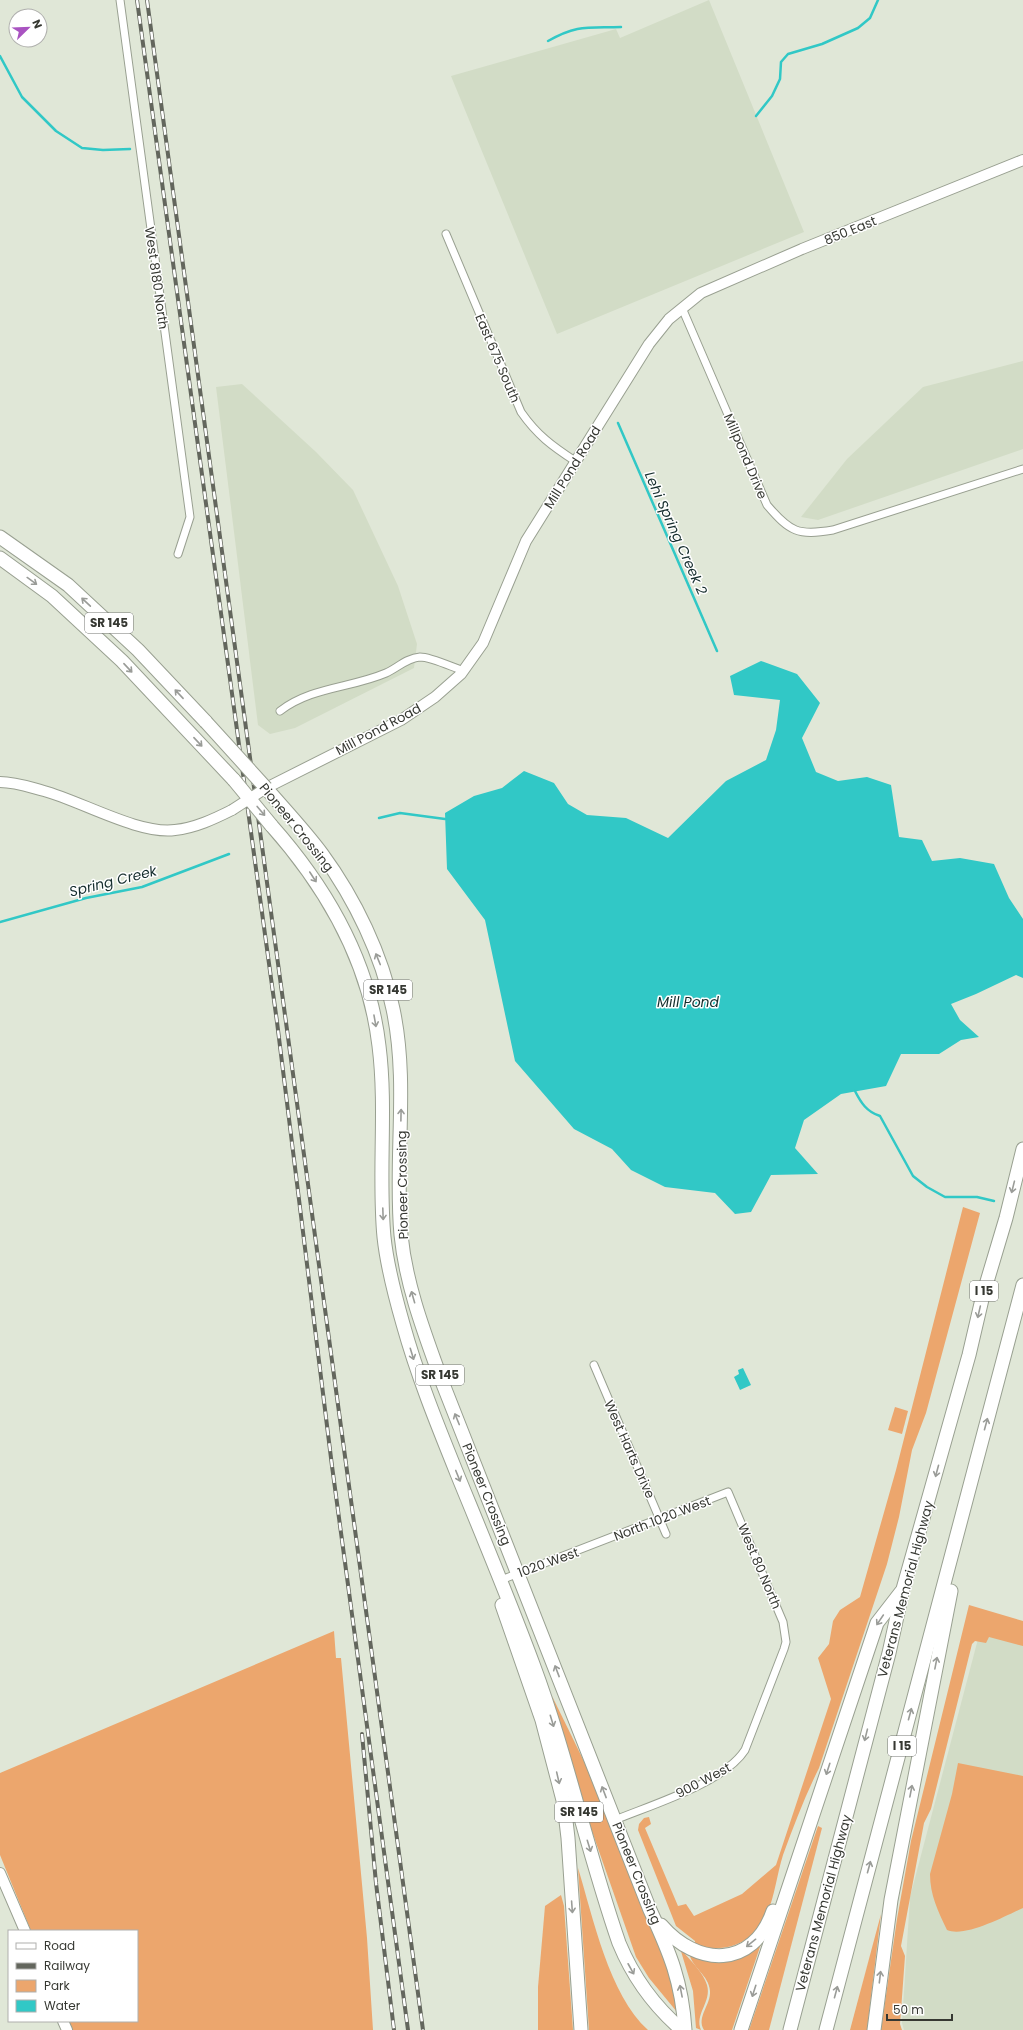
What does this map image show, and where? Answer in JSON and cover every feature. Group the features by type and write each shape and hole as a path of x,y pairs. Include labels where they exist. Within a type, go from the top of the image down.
{"highway":[{"name":"Pioneer Crossing","path":"0,537 68,585 138,650 206,722 305,833 322,855 345,891 364,925 380,965 393,1009 399,1046 402,1090 399,1192 401,1235 407,1277 420,1321 441,1378 519,1572 650,1910 675,1966 682,1999 685,2030"},
{"name":"Pioneer Crossing","path":"0,558 52,596 122,661 250,798 308,869 348,935 362,971 373,1012 380,1047 384,1238 391,1282 422,1387 500,1580 552,1718 619,1943 631,1969 644,1990 668,2018 682,2030"},
{"name":"Veterans Memorial Highway","path":"790,2030 889,1653 903,1589 969,1355 983,1295 1006,1218 1023,1149"},
{"name":"I 15","path":"826,2030 1023,1286"},
{"path":"874,2030 891,1900 976,1461"},
{"path":"500,1580 501,1597 505,1616 542,1720 564,1804 568,1838 580,2030"},
{"path":"741,2030 877,1623 903,1589"},
{"path":"650,1910 670,1934 691,1950 712,1956 727,1954 743,1949 757,1938 766,1926 801,1830 815,1808"}],"main road":[{"name":"850 East","path":"682,308 701,294 802,249 1023,160"},
{"name":"Mill Pond Road","path":"0,782 12,782 64,797 108,816 158,830 175,830 209,821 232,810 288,776 401,720 435,697 464,670 483,643 526,541 649,344 660,329 682,308"},
{"path":"0,1873 25,1930"}],"street":[{"name":"West 8180 North","path":"120,0 190,517 178,554"},
{"name":"East 675 South","path":"446,234 521,412 533,429 549,444 576,462"},
{"name":"Millpond Drive","path":"682,308 767,505 779,519 793,529 809,534 833,530 1023,469"},
{"path":"280,711 289,704 319,691 343,687 387,672 412,658 422,657 464,670"},
{"name":"West Harts Drive","path":"594,1365 661,1519 666,1534"},
{"name":"North 1020 West","path":"596,1544 728,1492"},
{"name":"West 80 North","path":"728,1492 784,1622 786,1642"},
{"name":"1020 West","path":"500,1580 596,1544"},
{"name":"900 West","path":"615,1820 683,1793 725,1771 735,1764 745,1750 752,1734 786,1642"}],"shaded area":[{"path":"709,0 804,232 557,334 451,76 616,29 620,38"},
{"path":"1023,361 1023,449 818,520 801,517 847,459 923,387"},
{"path":"242,384 316,452 353,490 398,586 417,644 414,668 295,728 270,734 258,725 216,387"},
{"path":"983,1620 1023,1629 1023,2030 904,2030 902,2023 910,1897"}],"green space":[{"path":"963,1207 980,1213 926,1413 912,1450 899,1517 887,1564 819,1768 809,1789 783,1855 770,1907 761,1924 754,1933 737,1944 717,1948 695,1945 695,1941 676,1926 638,1830 639,1824 644,1818 649,1817 651,1824 645,1828 678,1906 686,1904 694,1916 742,1894 776,1865 831,1699 818,1658 829,1644 833,1621 840,1610 860,1597 896,1470"},
{"path":"895,1407 908,1411 902,1434 888,1430"},
{"path":"969,1605 1023,1621 1023,1646 989,1637 986,1643 975,1641 972,1644 931,1809 924,1823 901,1946 905,1956 900,2024 902,2030 881,2030 897,1919 911,1841"},
{"path":"334,1631 336,1658 341,1658 367,1938 373,2030 72,2030 68,2022 138,2022 138,1930 31,1930 0,1855 0,1773"},
{"path":"552,1696 601,1796 669,1972 677,2012 649,1978 636,1957 587,1817"},
{"path":"958,1763 1023,1776 1023,1908 996,1921 974,1929 955,1932 947,1930 933,1896 930,1874 952,1794"},
{"path":"818,1826 822,1828 769,2030 749,2030"},
{"path":"578,1868 596,1932 613,1976 634,2015 648,2030 589,2030"},
{"path":"561,1895 564,1906 573,2030 538,2030 538,1987 545,1906"},
{"path":"881,1914 867,2030 850,2030"},
{"path":"762,1941 732,2030 704,2030 702,2020 710,1996 709,1985 707,1980 693,1963 689,1953 704,1958"},
{"path":"680,1948 685,1951 685,1954 700,1972 707,1985 707,1997 701,2013 699,2024 701,2030 696,2028 693,1991"}],"water":[{"name":"Mill Pond","path":"761,661 797,674 820,703 802,738 816,772 838,781 867,777 891,785 899,837 922,840 932,861 960,858 994,864 1009,898 1023,919 1023,978 1016,975 951,1004 960,1020 979,1037 961,1040 939,1054 901,1054 886,1086 841,1094 804,1120 795,1148 818,1174 771,1175 751,1212 735,1214 715,1193 665,1187 631,1170 612,1149 574,1129 515,1061 485,920 447,869 445,813 474,796 502,788 524,771 554,783 568,804 587,815 626,818 668,838 726,781 766,760 776,730 780,700 734,695 730,676"},
{"path":"743,1368 751,1385 740,1390 734,1377 739,1374 738,1370"}],"waterway":[{"path":"756,116 772,96 780,79 781,62 788,54 822,44 858,28 870,18 878,0"},
{"path":"548,41 576,29 591,27 621,27"},
{"path":"0,56 22,97 56,131 82,148 103,150 130,149"},
{"name":"Lehi Spring Creek 2","path":"618,423 717,651"},
{"name":"Spring Creek","path":"379,818 400,813 445,819"},
{"name":"Spring Creek","path":"0,922 86,898 142,887 229,854"},
{"path":"855,1091 865,1106 871,1112 880,1116 913,1176 927,1187 945,1197 977,1197 994,1201"}],"railway":[{"path":"137,0 277,1022 332,1466 408,2030"},
{"path":"147,0 423,2030"},
{"path":"362,1734 376,1883 394,2030"}]}
